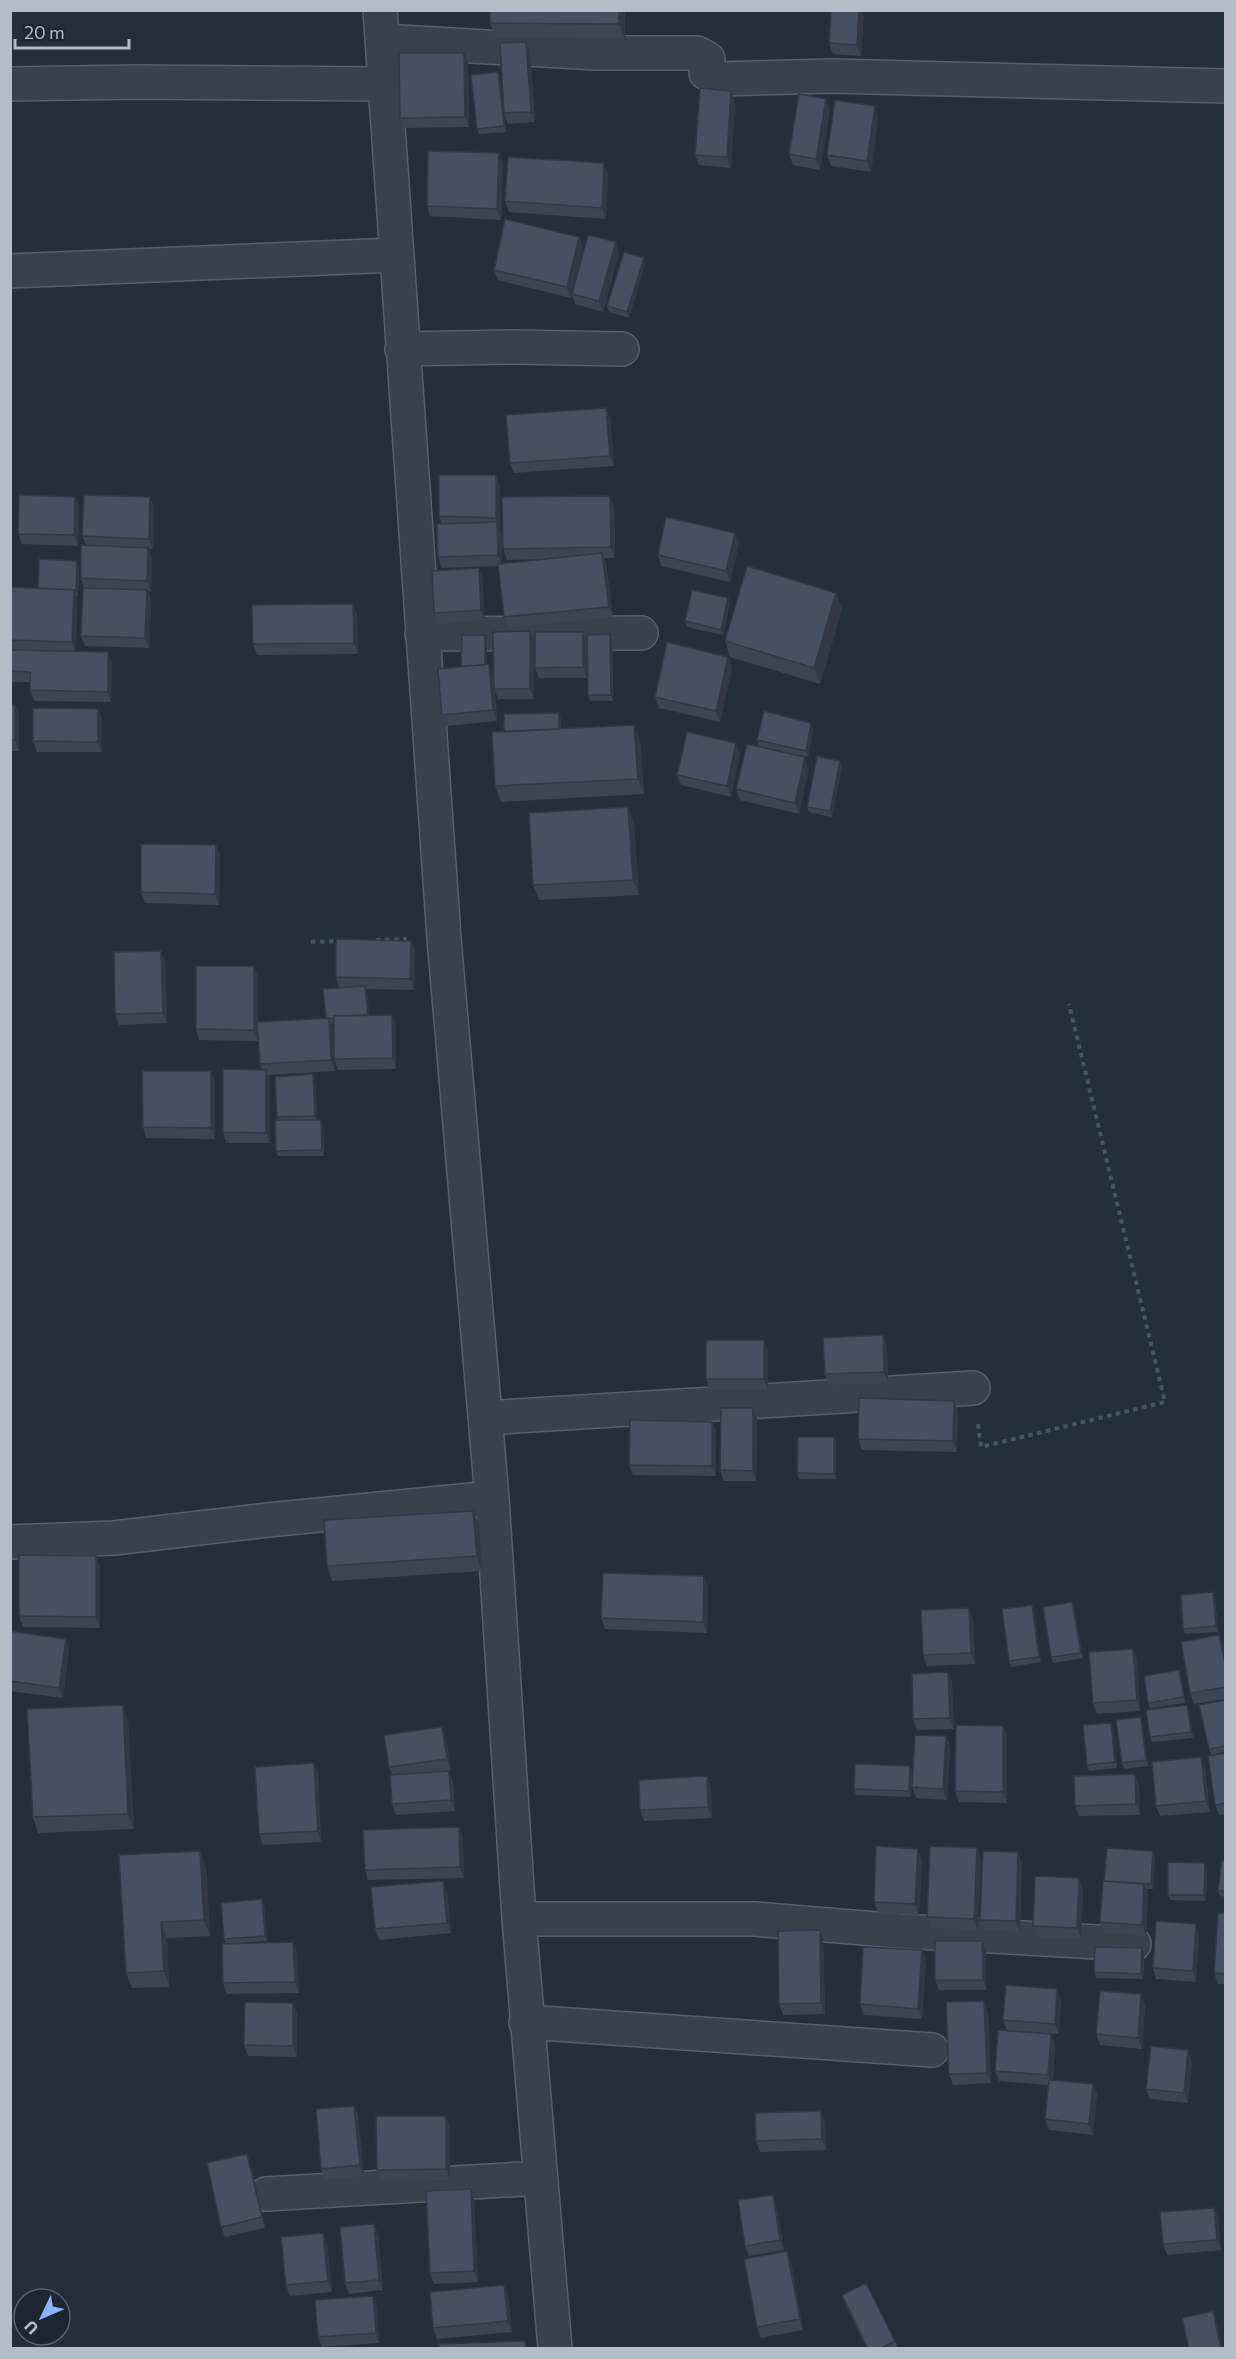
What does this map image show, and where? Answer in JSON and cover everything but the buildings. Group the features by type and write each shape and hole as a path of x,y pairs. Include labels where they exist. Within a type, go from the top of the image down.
{"street":[{"path":"555,2349 526,2022 492,1498 444,938 381,26 596,53 697,53 708,59 706,73 719,79 832,76 1226,86"},
{"path":"10,84 136,82 384,84"},
{"path":"10,271 396,255"},
{"path":"402,349 513,347 622,349"},
{"path":"422,634 641,633"},
{"path":"485,1418 973,1388"},
{"path":"10,1542 114,1538 492,1498"},
{"path":"519,1919 753,1919 900,1931 1134,1944"},
{"path":"526,2022 932,2050"},
{"path":"266,2194 539,2170"}],"path":[{"path":"366,940 444,938"},
{"path":"311,942 344,941"},
{"path":"973,1388 981,1447 1166,1402 1069,1004"}]}
